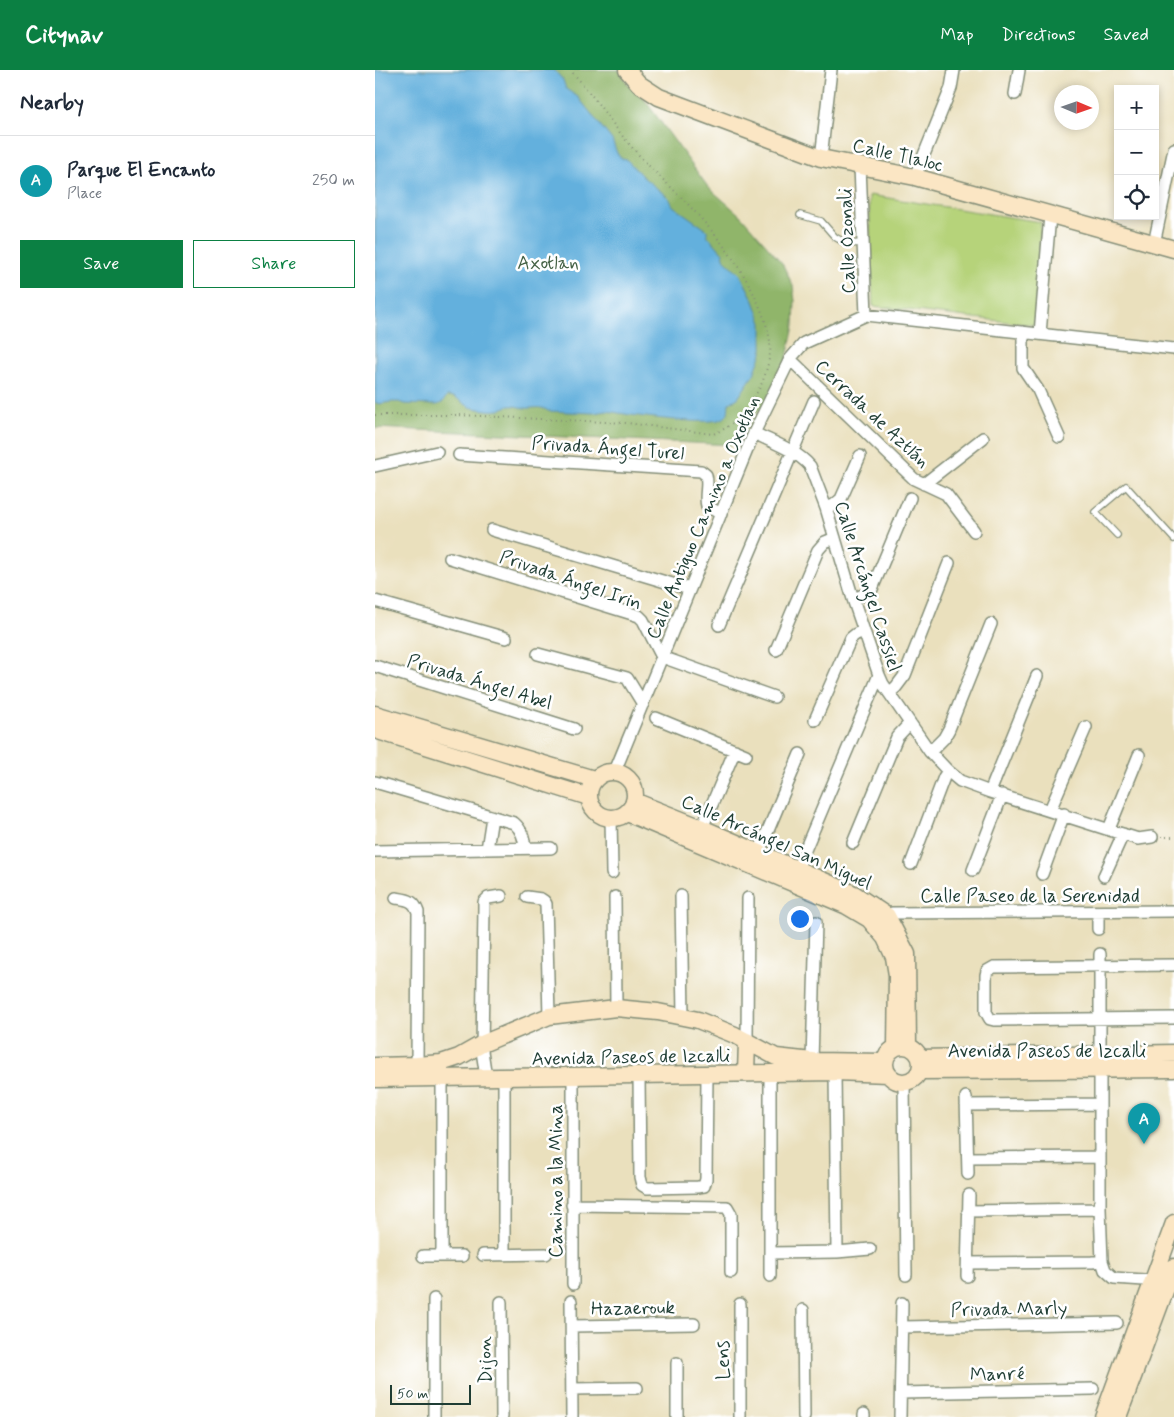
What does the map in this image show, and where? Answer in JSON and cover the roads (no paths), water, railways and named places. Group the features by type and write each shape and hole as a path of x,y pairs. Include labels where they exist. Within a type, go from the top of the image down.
{"street":[{"name":"Calle Tlaloc","path":"627,70 639,84 659,97 821,158 915,177 1174,249"},
{"path":"821,158 831,70"},
{"path":"915,177 951,88 954,70"},
{"path":"1015,94 1019,70"},
{"path":"1154,244 1174,149"},
{"name":"Calle Ozonali","path":"860,166 866,315"},
{"path":"1040,334 1050,215"},
{"path":"866,315 1174,349"},
{"name":"Calle Antiguo Camino a Oxotlan","path":"615,771 754,433 790,359 803,343 866,315"},
{"path":"1023,332 1023,368 1038,390 1059,437"},
{"name":"Cerrada de Aztlán","path":"790,359 914,479 947,494 975,531"},
{"path":"719,625 814,401"},
{"name":"Calle Arcángel Cassiel","path":"754,433 793,452 810,466 826,508 853,599 879,675 889,693 930,752 948,771 960,781 990,792 1123,834 1138,838 1152,837"},
{"path":"924,484 983,438"},
{"path":"375,466 437,452"},
{"name":"Privada Ángel Turel","path":"459,455 701,472 706,474 708,481 707,506 721,514"},
{"path":"826,508 841,500 860,456"},
{"path":"853,599 868,593 872,589 910,498"},
{"path":"492,530 689,590"},
{"path":"776,650 818,550 825,542 835,538"},
{"name":"Privada Ángel Irin","path":"450,558 639,616 643,620 662,657"},
{"path":"889,693 897,687 905,675 949,563"},
{"path":"375,601 506,638"},
{"path":"930,752 944,738 949,729 991,624"},
{"path":"815,720 851,638 855,634 865,631"},
{"path":"538,654 627,678 643,704"},
{"path":"662,657 774,697"},
{"name":"Privada Ángel Abel","path":"375,666 574,729"},
{"path":"794,876 879,675"},
{"path":"990,792 1037,676"},
{"path":"375,714 594,779"},
{"path":"657,718 746,755"},
{"path":"853,842 897,737 910,723"},
{"path":"1050,810 1086,727"},
{"path":"375,730 589,797"},
{"path":"702,828 735,750"},
{"path":"759,852 800,754"},
{"path":"1109,829 1139,754"},
{"path":"612,873 624,811 635,793 634,785 629,778 615,771 603,773 594,779 590,787 589,797 590,803 599,814 624,811"},
{"path":"911,864 948,771"},
{"path":"375,782 514,823 520,828 525,848"},
{"path":"973,870 1002,795"},
{"name":"Calle Arcángel San Miguel","path":"624,811 794,876 854,894 887,916 907,954 902,1046"},
{"name":"Calle Arcángel San Miguel","path":"624,811 702,828 759,852 794,876 869,919 885,938 894,957 902,1046"},
{"path":"1042,874 1064,814"},
{"path":"487,849 491,817"},
{"path":"1104,876 1123,834"},
{"path":"375,851 551,848"},
{"path":"486,1078 482,1058 484,902 488,898 501,896"},
{"path":"681,896 683,1016"},
{"path":"527,897 545,900 549,1016"},
{"path":"615,897 616,1008"},
{"path":"396,898 411,900 416,904 418,912 417,1065"},
{"path":"747,1073 748,898"},
{"name":"Calle Paseo de la Serenidad","path":"887,916 892,913 1174,911"},
{"path":"1098,912 1098,929"},
{"path":"812,1061 816,922"},
{"path":"1174,965 1100,959 994,967 987,971 986,975 986,1012 990,1019 1174,1018"},
{"path":"1100,959 1099,1061 1102,1261 1105,1270 1114,1278 1165,1276"},
{"name":"Avenida Paseos de Izcalli","path":"375,1066 441,1063 459,1057 482,1044 549,1016 616,1008 643,1010 698,1020 747,1041 776,1058 886,1068"},
{"path":"902,1046 916,1050 920,1064 916,1076 904,1082 896,1080 886,1068 888,1052 902,1046"},
{"name":"Avenida Paseos de Izcalli","path":"920,1064 1099,1061 1174,1052"},
{"name":"Avenida Paseos de Izcalli","path":"1099,1061 1174,1069"},
{"name":"Avenida Paseos de Izcalli","path":"375,1079 707,1075 835,1072 886,1068"},
{"path":"835,1072 837,1252"},
{"path":"769,1276 770,1073"},
{"path":"639,1076 641,1186 647,1188 704,1186 706,1179 707,1075"},
{"name":"Camino a la Mina","path":"573,1077 573,1284"},
{"path":"442,1078 442,1256"},
{"path":"504,1078 504,1254"},
{"path":"904,1082 905,1275"},
{"path":"968,1174 966,1101 1100,1104"},
{"path":"968,1158 1101,1157"},
{"path":"967,1276 969,1195"},
{"path":"572,1205 727,1207 731,1214 731,1272"},
{"path":"968,1211 1100,1209"},
{"path":"1118,1417 1165,1276 1174,1223"},
{"path":"770,1253 837,1252 870,1249"},
{"path":"483,1255 546,1254"},
{"path":"423,1256 462,1256"},
{"path":"968,1263 1102,1261"},
{"path":"1103,1417 1165,1276"},
{"path":"434,1299 434,1417"},
{"path":"571,1301 572,1417"},
{"name":"Dijon","path":"501,1302 502,1417"},
{"path":"900,1417 902,1303"},
{"name":"Lens","path":"740,1304 740,1417"},
{"path":"803,1310 804,1417"},
{"name":"Privada Marly","path":"902,1327 1117,1323"},
{"name":"Hazaerouk","path":"572,1326 694,1324"},
{"path":"677,1363 677,1417"},
{"path":"572,1389 637,1388"},
{"name":"Manré","path":"901,1393 1093,1389"}],"lane":[{"path":"800,215 821,221 835,237 847,244 863,243"},
{"path":"1117,535 1095,512 1126,486 1174,539"}],"water":[{"name":"Axotlan","path":"375,70 554,70 563,80 566,89 578,97 612,140 617,153 622,159 627,160 643,177 669,198 673,206 707,230 707,235 723,253 725,260 740,274 754,301 762,323 762,353 754,374 738,398 729,403 726,416 713,421 700,421 666,419 607,411 593,413 548,411 540,408 514,406 507,406 499,410 489,410 474,408 456,398 447,396 442,403 437,405 404,404 399,402 379,404 375,402"}],"place":[{"name":"Parque El Encanto","path":"1144,1144"}]}
